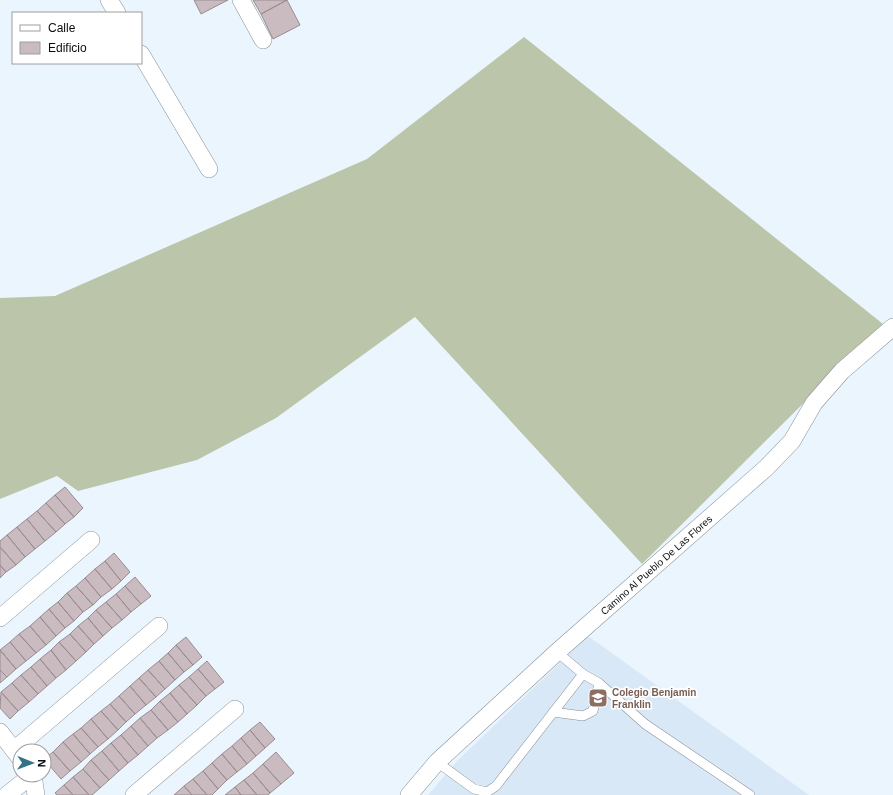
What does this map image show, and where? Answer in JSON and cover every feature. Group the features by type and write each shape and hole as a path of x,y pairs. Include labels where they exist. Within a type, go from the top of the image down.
{"street":[{"path":"109,0 115,12"},
{"path":"241,0 263,40"},
{"path":"142,56 209,169"},
{"name":"Camino Al Pueblo De Las Flores","path":"409,795 437,762 557,652 766,468 792,441 814,403 842,371 893,327"},
{"path":"0,618 91,540"},
{"path":"29,743 159,626"},
{"path":"134,795 236,709"},
{"path":"0,732 12,748"},
{"path":"7,795 22,783"},
{"path":"34,783 36,795"}],"lane":[{"path":"557,652 583,674 599,683 645,724 750,795"},
{"path":"437,762 474,789 487,792 496,786 583,674"},
{"path":"553,712 584,716 593,711 599,683"}],"shaded area":[{"name":"Colegio Benjamin Franklin","path":"588,636 809,795 428,795 458,760"}],"green space":[{"path":"524,37 883,324 642,564 415,317 276,418 197,460 78,491 57,476 0,499 0,298 55,296 367,159"}],"building":[{"path":"194,0 228,0 201,14"},
{"path":"253,0 287,0 261,14"},
{"path":"287,0 300,25 273,39 261,14"},
{"path":"65,487 83,508 74,517 55,495"},
{"path":"55,495 74,517 65,524 46,503"},
{"path":"46,503 65,524 56,532 37,511"},
{"path":"37,511 56,532 45,541 27,519"},
{"path":"27,519 45,541 35,549 17,527"},
{"path":"17,527 35,549 25,557 7,535"},
{"path":"7,535 25,557 16,565 0,547 0,541"},
{"path":"0,547 16,565 6,572 0,565"},
{"path":"114,553 130,572 121,581 105,561"},
{"path":"105,561 121,581 112,589 95,569"},
{"path":"0,565 6,572 0,578"},
{"path":"95,569 112,589 101,597 85,578"},
{"path":"135,577 151,596 141,604 125,586"},
{"path":"85,578 101,597 93,605 76,586"},
{"path":"76,586 93,605 83,612 67,593"},
{"path":"125,586 141,604 131,612 116,594"},
{"path":"67,593 83,612 74,621 58,602"},
{"path":"116,594 131,612 122,620 106,602"},
{"path":"58,602 74,621 65,628 49,609"},
{"path":"106,602 122,620 112,628 96,610"},
{"path":"49,609 65,628 56,636 40,617"},
{"path":"96,610 112,628 103,636 88,618"},
{"path":"40,617 56,636 46,645 30,626"},
{"path":"88,618 103,636 94,644 78,626"},
{"path":"30,626 46,645 36,653 19,634"},
{"path":"78,626 94,644 86,652 70,634"},
{"path":"19,634 36,653 26,661 10,642"},
{"path":"70,634 86,652 76,661 59,642"},
{"path":"186,637 202,657 193,665 176,645"},
{"path":"10,642 26,661 16,669 0,650"},
{"path":"59,642 76,661 66,670 51,650"},
{"path":"176,645 193,665 184,672 168,653"},
{"path":"0,650 16,669 7,677 0,670"},
{"path":"51,650 66,670 56,678 40,659"},
{"path":"168,653 184,672 175,680 159,661"},
{"path":"40,659 56,678 47,686 31,667"},
{"path":"159,661 175,680 165,689 148,670"},
{"path":"207,661 224,682 215,689 198,669"},
{"path":"31,667 47,686 38,694 21,675"},
{"path":"198,669 215,689 206,696 189,677"},
{"path":"0,670 7,677 0,683"},
{"path":"148,670 165,689 156,697 139,678"},
{"path":"21,675 38,694 29,702 12,683"},
{"path":"189,677 206,696 197,705 179,685"},
{"path":"139,678 156,697 146,705 130,686"},
{"path":"12,683 29,702 18,711 1,692"},
{"path":"179,685 197,705 187,714 170,693"},
{"path":"130,686 146,705 135,714 119,696"},
{"path":"1,692 18,711 10,719 0,708"},
{"path":"170,693 187,714 178,722 160,701"},
{"path":"119,696 135,714 126,722 110,704"},
{"path":"160,701 178,722 168,730 151,710"},
{"path":"110,704 126,722 118,730 101,711"},
{"path":"151,710 168,730 157,738 140,718"},
{"path":"101,711 118,730 108,739 91,719"},
{"path":"140,718 157,738 148,746 131,726"},
{"path":"91,719 108,739 98,747 81,728"},
{"path":"260,722 275,739 265,748 250,730"},
{"path":"131,726 148,746 138,755 121,735"},
{"path":"81,728 98,747 90,754 73,734"},
{"path":"250,730 265,748 256,756 241,738"},
{"path":"73,734 90,754 81,762 63,742"},
{"path":"121,735 138,755 128,763 111,743"},
{"path":"241,738 256,756 247,764 232,746"},
{"path":"63,742 81,762 70,771 53,752"},
{"path":"111,743 128,763 119,771 102,751"},
{"path":"232,746 247,764 237,772 222,754"},
{"path":"102,751 119,771 109,780 91,760"},
{"path":"53,752 70,771 61,779 52,768"},
{"path":"276,752 294,773 281,784 263,764"},
{"path":"222,754 237,772 227,780 212,763"},
{"path":"91,760 109,780 100,788 83,769"},
{"path":"212,763 227,780 218,789 203,771"},
{"path":"263,764 281,784 270,793 253,773"},
{"path":"83,769 100,788 92,795 89,795 73,777"},
{"path":"203,771 218,789 212,795 207,795 193,779"},
{"path":"253,773 270,793 268,795 257,795 244,780"},
{"path":"73,777 89,795 73,795 64,785"},
{"path":"193,779 207,795 192,795 184,786"},
{"path":"244,780 257,795 241,795 235,787"},
{"path":"64,785 73,795 57,795 55,793"},
{"path":"184,786 192,795 174,795"},
{"path":"235,787 241,795 225,795"}],"place":[{"name":"Colegio Benjamin Franklin","path":"598,698"}]}
